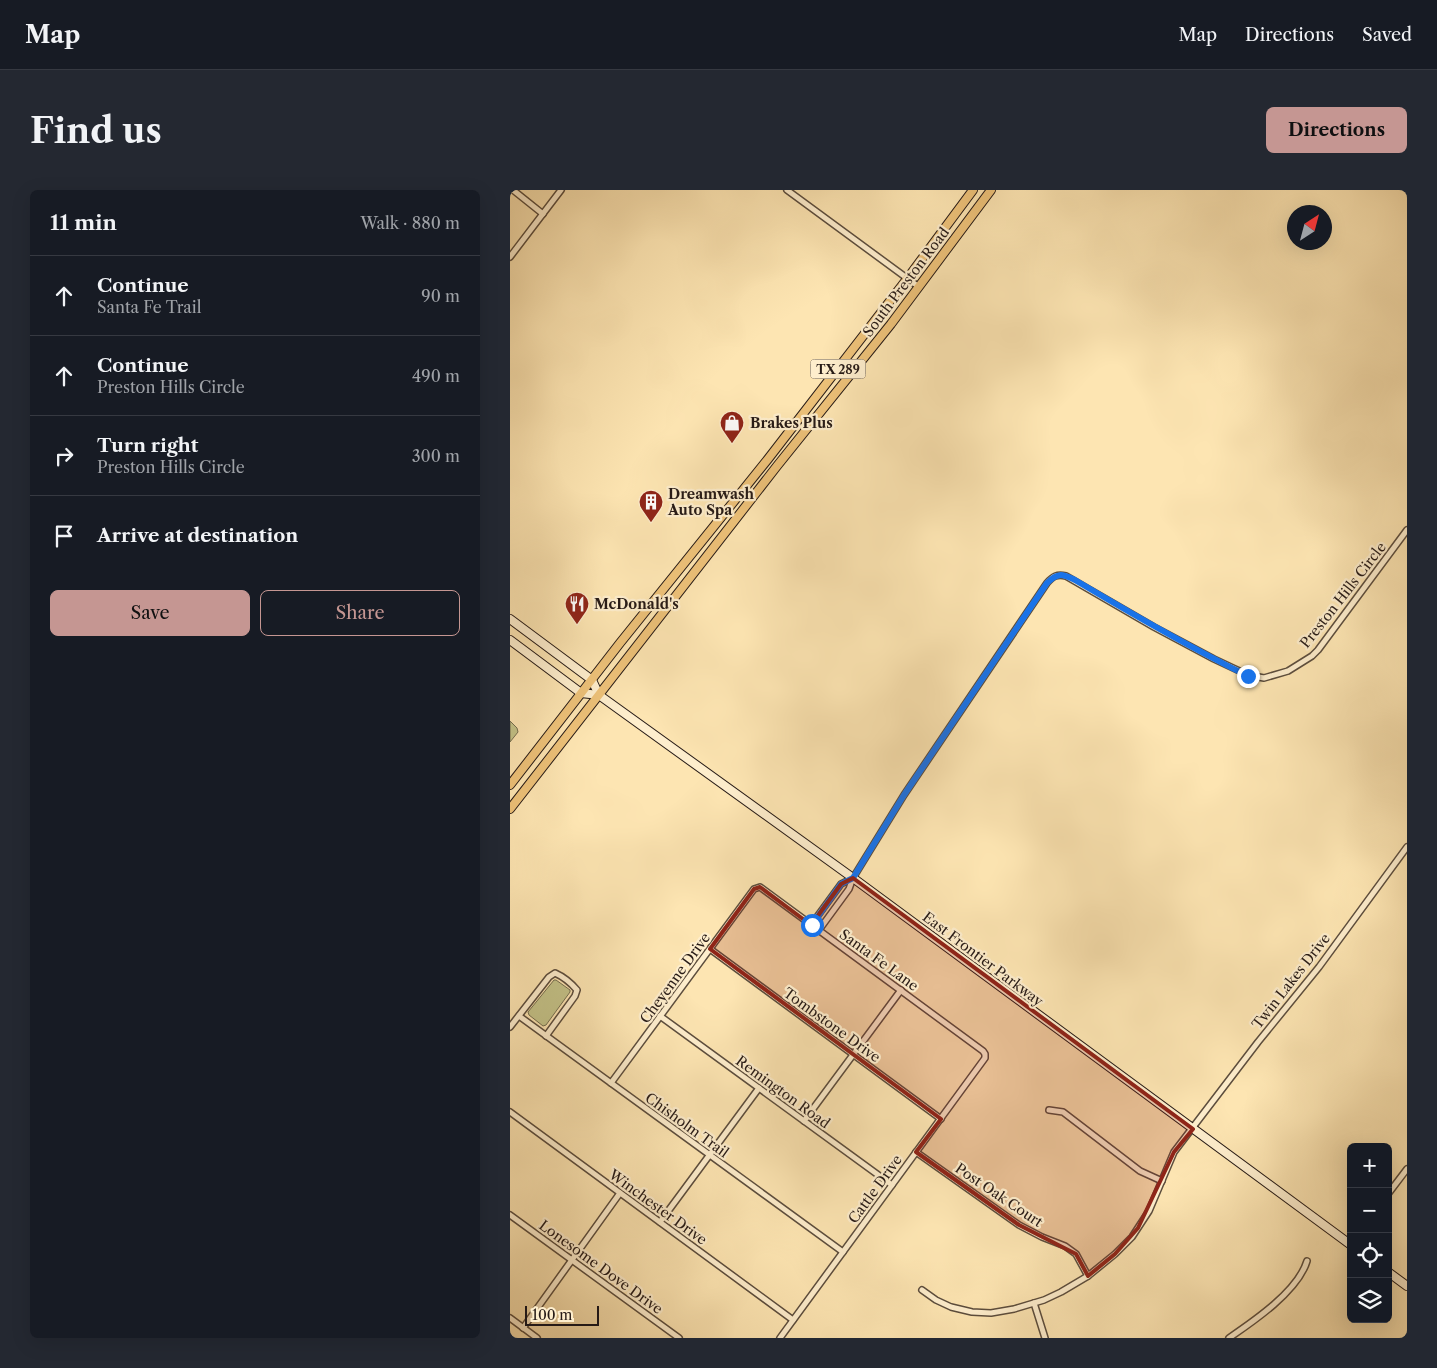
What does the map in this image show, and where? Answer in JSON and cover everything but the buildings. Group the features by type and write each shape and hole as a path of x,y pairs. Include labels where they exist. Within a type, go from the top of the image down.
{"main road":[{"name":"South Preston Road","path":"592,680 768,459 973,190"},
{"name":"South Preston Road","path":"599,695 777,466 862,361 991,190"},
{"name":"TX 289","path":"510,785 592,680"},
{"name":"TX 289","path":"510,809 599,695"}],"street":[{"path":"513,190 543,214"},
{"path":"510,257 561,190"},
{"path":"787,190 919,287"},
{"name":"Preston Hills Circle","path":"853,878 904,795 1053,576 1058,574 1066,576 1214,659 1248,676 1264,678 1288,671 1318,650 1407,530"},
{"path":"510,620 592,680 599,695"},
{"path":"510,640 582,693 599,695"},
{"name":"East Frontier Parkway","path":"599,695 853,878 1347,1242"},
{"name":"Twin Lakes Drive","path":"922,1290 936,1300 951,1307 972,1312 991,1313 1034,1303 1056,1294 1088,1276 1108,1261 1132,1236 1149,1211 1174,1152 1258,1042 1319,967 1407,847"},
{"path":"812,925 841,884 853,878"},
{"path":"819,930 849,889 853,878"},
{"name":"Santa Fe Lane","path":"757,887 760,887 984,1050 985,1054"},
{"name":"Cheyenne Drive","path":"611,1083 757,887"},
{"name":"Tombstone Drive","path":"710,949 941,1118"},
{"path":"510,1027 549,977 555,973 572,984 577,990 546,1036"},
{"path":"804,1121 901,990"},
{"name":"Chisholm Trail","path":"519,1016 843,1252"},
{"name":"Remington Road","path":"660,1016 892,1185"},
{"name":"Cattle Drive","path":"780,1338 985,1058 985,1054"},
{"path":"660,1222 759,1088"},
{"path":"1049,1110 1063,1112 1140,1171 1162,1181"},
{"name":"Winchester Drive","path":"510,1112 793,1320"},
{"name":"Post Oak Court","path":"916,1152 1019,1225 1042,1238 1071,1250 1076,1254 1088,1276"},
{"path":"1392,1189 1407,1169"},
{"path":"523,1328 620,1193"},
{"name":"Lonesome Dove Drive","path":"510,1215 679,1338"},
{"path":"1229,1338 1277,1301 1302,1273 1307,1261"},
{"path":"1392,1275 1407,1286"},
{"path":"1034,1303 1045,1338"},
{"path":"510,1318 537,1338"}],"highlighted area":[{"path":"853,878 1193,1129 1174,1152 1138,1228 1115,1254 1088,1276 1076,1254 1019,1225 916,1152 941,1119 710,949 754,889 760,887 811,925 841,884"}],"shaded area":[{"path":"510,721 517,728 518,732 510,742"},
{"path":"554,980 570,990 570,992 546,1025 543,1026 529,1015 528,1012"}],"place":[{"name":"Brakes Plus","path":"732,444"},
{"name":"Dreamwash Auto Spa","path":"651,523"},
{"name":"McDonald's","path":"577,625"}],"route":[{"path":"812,925 841,884 853,878 904,795 1053,576 1058,574 1075,580 1154,627 1248,676"}]}
